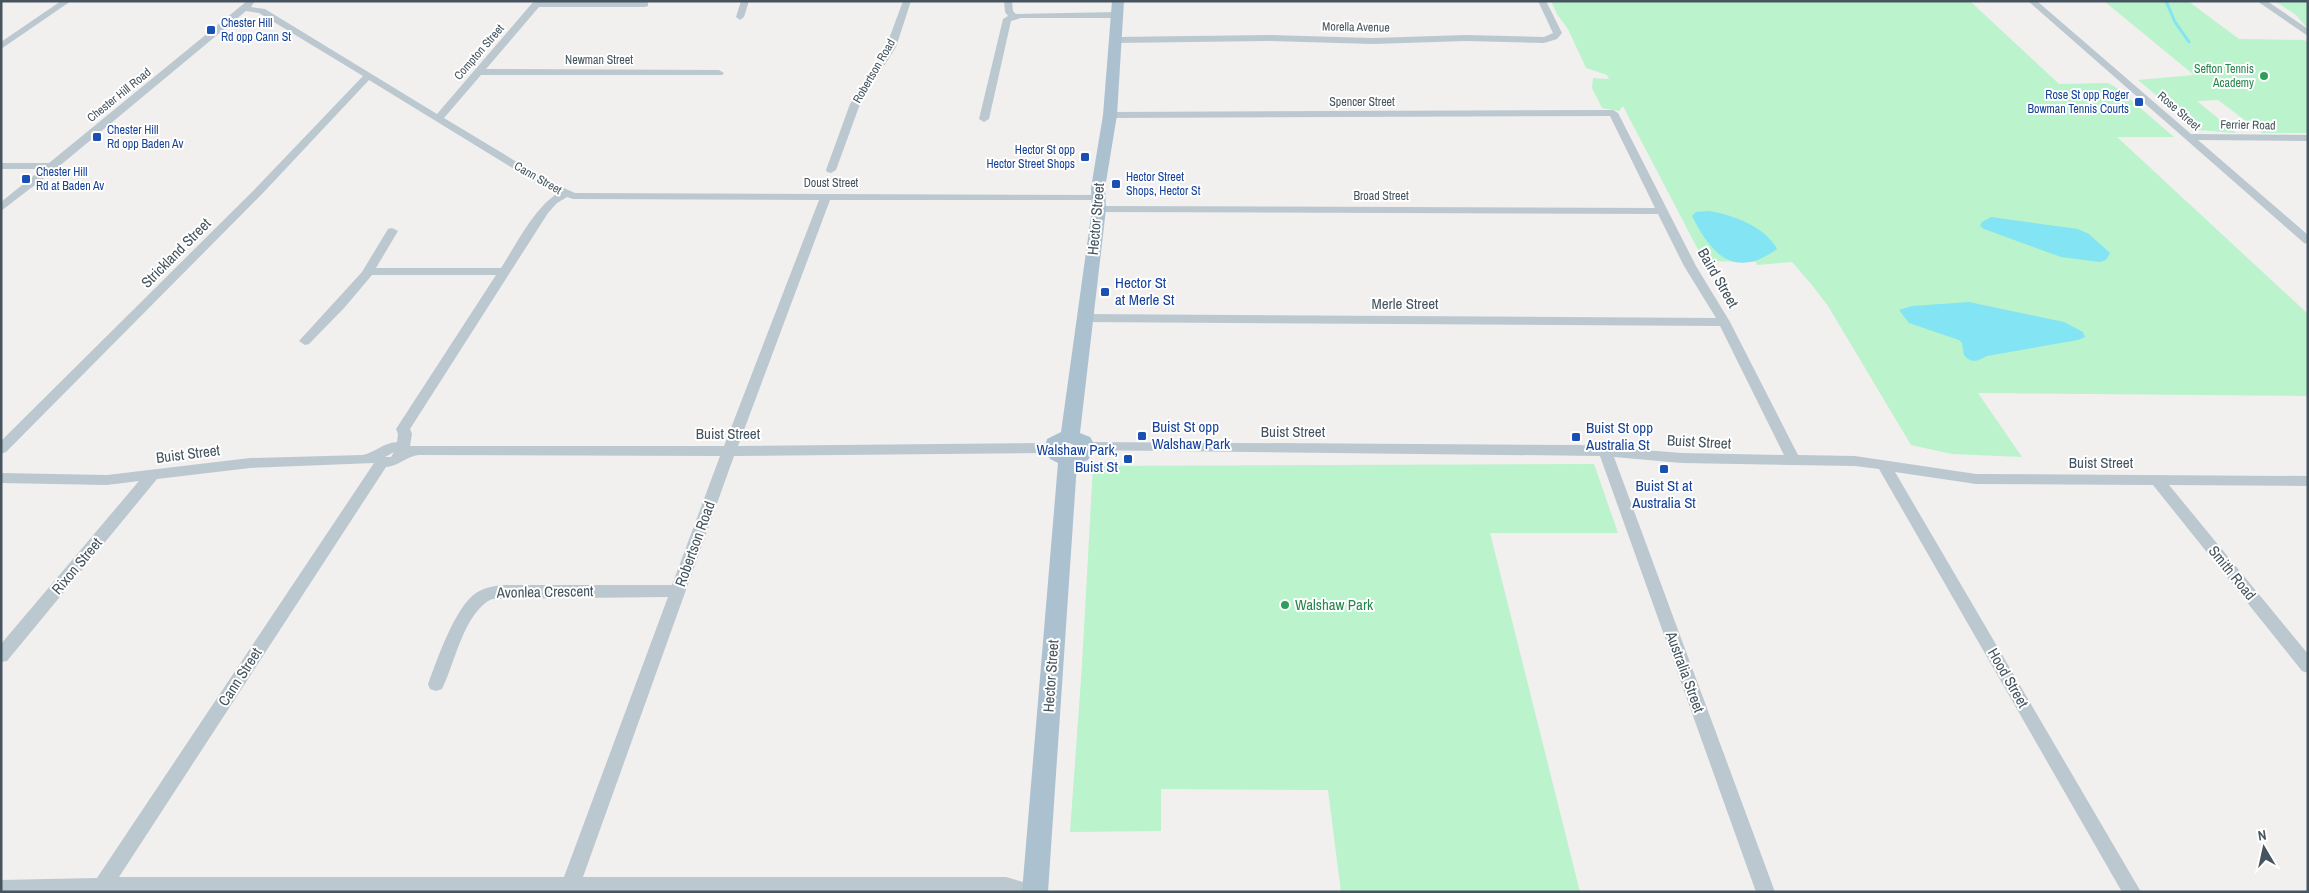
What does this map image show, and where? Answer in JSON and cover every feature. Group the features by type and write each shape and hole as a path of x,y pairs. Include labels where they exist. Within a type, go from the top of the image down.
{"main road":[{"name":"Hector Street","path":"1070,436 1110,115 1118,1"},
{"path":"1070,436 1083,441 1087,447 1084,455 1060,454 1060,439 1070,436"},
{"name":"Hector Street","path":"1035,892 1060,454"}],"street":[{"path":"1,46 67,1"},
{"path":"740,17 745,1"},
{"name":"Robertson Road","path":"831,170 855,104 891,46 907,1"},
{"path":"1008,1 1009,12 1013,16"},
{"name":"Morella Avenue","path":"1115,40 1269,38 1373,41 1466,38 1544,40 1554,37 1558,33 1542,1"},
{"name":"Rose Street","path":"2032,1 2308,241"},
{"path":"2261,1 2308,33"},
{"path":"538,2 645,4"},
{"name":"Compton Street","path":"439,118 538,2"},
{"name":"Cann Street","path":"248,5 260,10 566,194"},
{"name":"Chester Hill Road","path":"1,208 248,5"},
{"path":"984,119 1006,21 1013,16 1117,15"},
{"name":"Newman Street","path":"479,72 719,72"},
{"name":"Strickland Street","path":"1,449 251,198 368,76"},
{"name":"Spencer Street","path":"1110,115 1614,113"},
{"name":"Baird Street","path":"1614,113 1690,266 1724,322 1793,460"},
{"name":"Ferrier Road","path":"2188,137 2308,138"},
{"path":"1,166 53,166"},
{"name":"Cann Street","path":"403,451 405,434 403,429 544,211 552,201 566,194"},
{"name":"Doust Street","path":"566,194 588,197 826,196 1098,203"},
{"name":"Robertson Road","path":"569,888 729,451 826,196"},
{"name":"Broad Street","path":"1098,203 1663,211"},
{"path":"305,341 326,322 367,272 386,247 392,231"},
{"path":"367,272 504,272"},
{"name":"Merle Street","path":"1085,318 1724,322"},
{"name":"Buist Street","path":"1087,447 1542,449 1605,451 1682,458 1855,461 1883,464 1948,478 2308,481"},
{"path":"380,460 398,459 403,451"},
{"name":"Buist Street","path":"403,451 1060,454"},
{"name":"Australia Street","path":"1605,451 1766,892"},
{"name":"Cann Street","path":"100,889 380,460"},
{"name":"Buist Street","path":"1,478 70,481 152,475 250,463 380,460"},
{"name":"Hood Street","path":"1883,464 2132,892"},
{"name":"Rixon Street","path":"1,656 152,475"},
{"name":"Smith Road","path":"2156,479 2308,666"},
{"name":"Avonlea Crescent","path":"436,684 446,657 473,605 485,595 502,591 678,591"},
{"path":"1,889 1006,886 1030,892"}],"green space":[{"path":"1551,1 1970,1 2059,84 2108,83 2117,88 2174,137 2117,137 2308,314 2308,396 1978,393 2022,457 1952,454 1911,445 1828,306 1792,262 1757,265 1756,262 1704,261 1623,106 1619,111 1602,108 1592,88 1593,78 1609,79 1607,75 1586,68 1568,29 1557,14"},
{"path":"2104,1 2188,1 2239,39 2304,40 2308,42 2308,133 2262,133 2218,100 2197,101 2236,133 2198,130 2138,80 2194,75"},
{"path":"2275,1 2308,1 2308,29 2296,15"},
{"path":"1594,464 1618,533 1490,533 1580,892 1341,892 1328,790 1161,789 1161,831 1070,832 1082,665 1093,466"}],"water":[{"path":"1709,211 1738,219 1757,228 1772,241 1777,249 1762,258 1748,262 1736,262 1726,258 1707,242 1692,216 1696,212"},
{"path":"1991,217 2078,229 2089,234 2110,253 2106,260 2100,262 2061,257 1980,226 1982,222"},
{"path":"1969,302 2064,322 2083,332 2085,337 2078,340 1987,356 1972,361 1964,355 1962,343 1959,340 1909,323 1899,310 1912,306"}],"waterway":[{"path":"2166,1 2175,22 2189,42"}],"place":[{"name":"Chester Hill Rd opp Cann St","path":"211,30"},
{"name":"Sefton Tennis Academy","path":"2264,76"},
{"name":"Rose St opp Roger Bowman Tennis Courts","path":"2139,102"},
{"name":"Chester Hill Rd opp Baden Av","path":"97,137"},
{"name":"Hector St opp Hector Street Shops","path":"1085,157"},
{"name":"Chester Hill Rd at Baden Av","path":"26,179"},
{"name":"Hector Street Shops, Hector St","path":"1116,184"},
{"name":"Hector St at Merle St","path":"1105,292"},
{"name":"Buist St opp Walshaw Park","path":"1142,436"},
{"name":"Buist St opp Australia St","path":"1576,437"},
{"name":"Walshaw Park, Buist St","path":"1128,459"},
{"name":"Buist St at Australia St","path":"1664,469"},
{"name":"Walshaw Park","path":"1285,605"}]}
